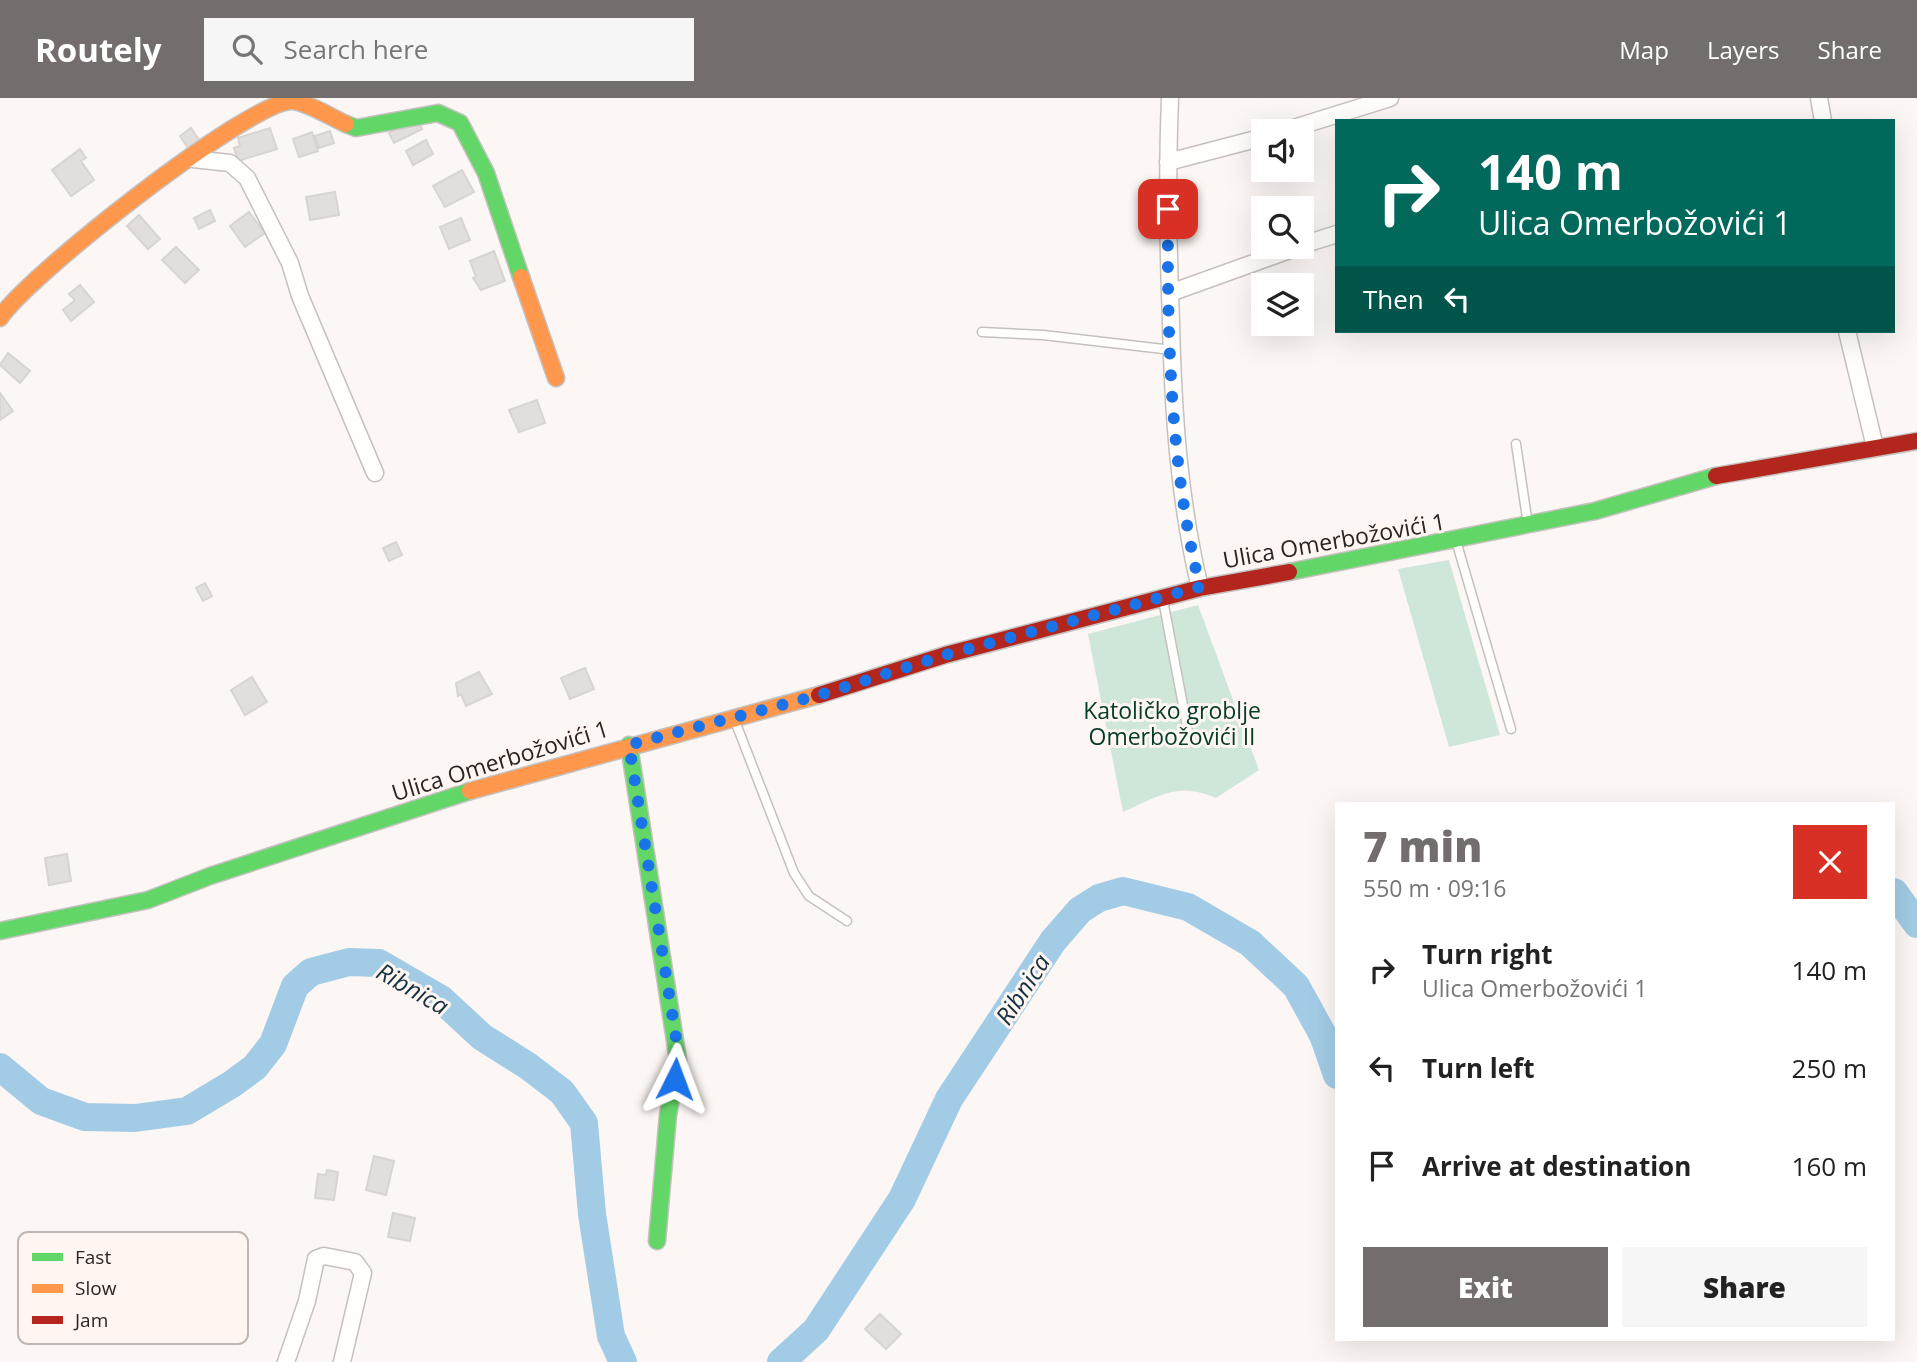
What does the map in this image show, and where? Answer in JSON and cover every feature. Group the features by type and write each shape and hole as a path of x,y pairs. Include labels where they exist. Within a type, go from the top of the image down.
{"street":[{"path":"1170,98 1168,162 1173,405 1185,514 1200,587"},
{"path":"1314,122 1390,98"},
{"path":"1819,98 1823,119"},
{"path":"0,318 31,281 74,243 247,121 275,106 293,101 356,128 409,114 438,113 460,123 469,135 486,173 556,378"},
{"path":"1168,162 1251,140"},
{"path":"193,159 230,163 247,178 290,262 300,296 376,472"},
{"path":"1314,241 1335,235"},
{"path":"1170,293 1264,259"},
{"path":"1847,333 1875,447"},
{"name":"Ulica Omerbožovići 1","path":"0,931 148,900 210,876 520,775 823,694 945,655 1200,587 1456,540 1595,511 1713,476 1917,441"},
{"path":"629,745 678,1060 668,1115 657,1241"},
{"path":"286,1362 307,1301 312,1266 316,1259 324,1256 355,1262 363,1273 342,1362"}],"lane":[{"path":"982,332 1043,335 1172,350"},
{"path":"1516,444 1528,525"},
{"path":"1456,540 1511,729"},
{"path":"1163,598 1190,742"},
{"path":"734,718 794,873 809,896 847,921"}],"green space":[{"path":"1449,560 1500,735 1449,747 1398,569"},
{"name":"Katoličko groblje Omerbožovići II","path":"1198,605 1259,770 1216,798 1202,793 1179,791 1157,796 1123,812 1088,634"}],"building":[{"path":"416,118 422,129 394,143 389,133"},
{"path":"191,128 201,143 190,151 180,136"},
{"path":"270,128 277,149 238,161 234,148 240,146 238,138"},
{"path":"330,131 334,143 319,148 315,136"},
{"path":"312,132 318,151 299,157 293,139"},
{"path":"426,140 433,154 413,165 406,151"},
{"path":"80,149 86,158 81,161 94,180 71,196 52,170"},
{"path":"462,170 474,192 445,207 433,186"},
{"path":"335,192 339,215 310,220 306,197"},
{"path":"210,210 215,221 199,229 194,218"},
{"path":"249,212 265,233 245,247 230,226"},
{"path":"139,215 160,239 148,249 127,226"},
{"path":"461,218 470,240 449,249 440,227"},
{"path":"176,247 199,270 185,283 162,260"},
{"path":"494,251 505,281 481,290 473,278 476,277 470,261"},
{"path":"80,285 94,302 71,321 63,310 75,300 69,294"},
{"path":"8,353 30,371 20,383 0,365"},
{"path":"0,393 13,411 0,420"},
{"path":"537,400 545,423 519,432 509,410"},
{"path":"396,542 402,555 389,561 383,548"},
{"path":"205,583 212,596 203,601 196,588"},
{"path":"585,668 594,689 570,699 561,678"},
{"path":"479,672 492,694 466,706 461,694 458,696 456,683"},
{"path":"252,677 267,702 245,715 231,690"},
{"path":"67,854 71,881 49,885 45,858"},
{"path":"374,1156 394,1161 386,1195 366,1190"},
{"path":"327,1170 338,1172 334,1200 315,1198 318,1174 326,1175"},
{"path":"393,1213 415,1218 410,1241 388,1237"},
{"path":"880,1314 901,1334 886,1349 865,1329"}],"waterway":[{"name":"Ribnica","path":"781,1362 816,1330 902,1199 949,1099 1053,941 1080,910 1099,898 1123,891 1188,907 1250,943 1296,986 1323,1035 1335,1069"},
{"name":"Ribnica","path":"1895,893 1917,924"},
{"name":"Ribnica","path":"0,1067 41,1101 85,1117 135,1118 187,1111 255,1067 273,1044 295,986 311,972 349,962 379,963 441,999 482,1037 528,1066 562,1092 584,1123 592,1214 611,1336 623,1362"}],"traffic: fast":[{"path":"346,124 356,128 438,113 460,123 486,173 521,277"},
{"path":"1289,572 1595,511 1716,476"},
{"path":"629,745 678,1060 668,1115 657,1241"},
{"path":"0,931 148,900 210,876 470,791"}],"traffic: slow":[{"path":"0,318 18,297 92,231 232,129 268,109 292,101 346,124"},
{"path":"521,277 556,378"},
{"path":"470,791 819,695"}],"traffic: jam":[{"path":"1716,476 1917,441"},
{"path":"819,695 945,655 1200,588 1289,572"}],"route":[{"path":"675,1079 677,1044 629,745 823,694 945,655 1200,587 1185,514 1173,405 1168,209"}]}
